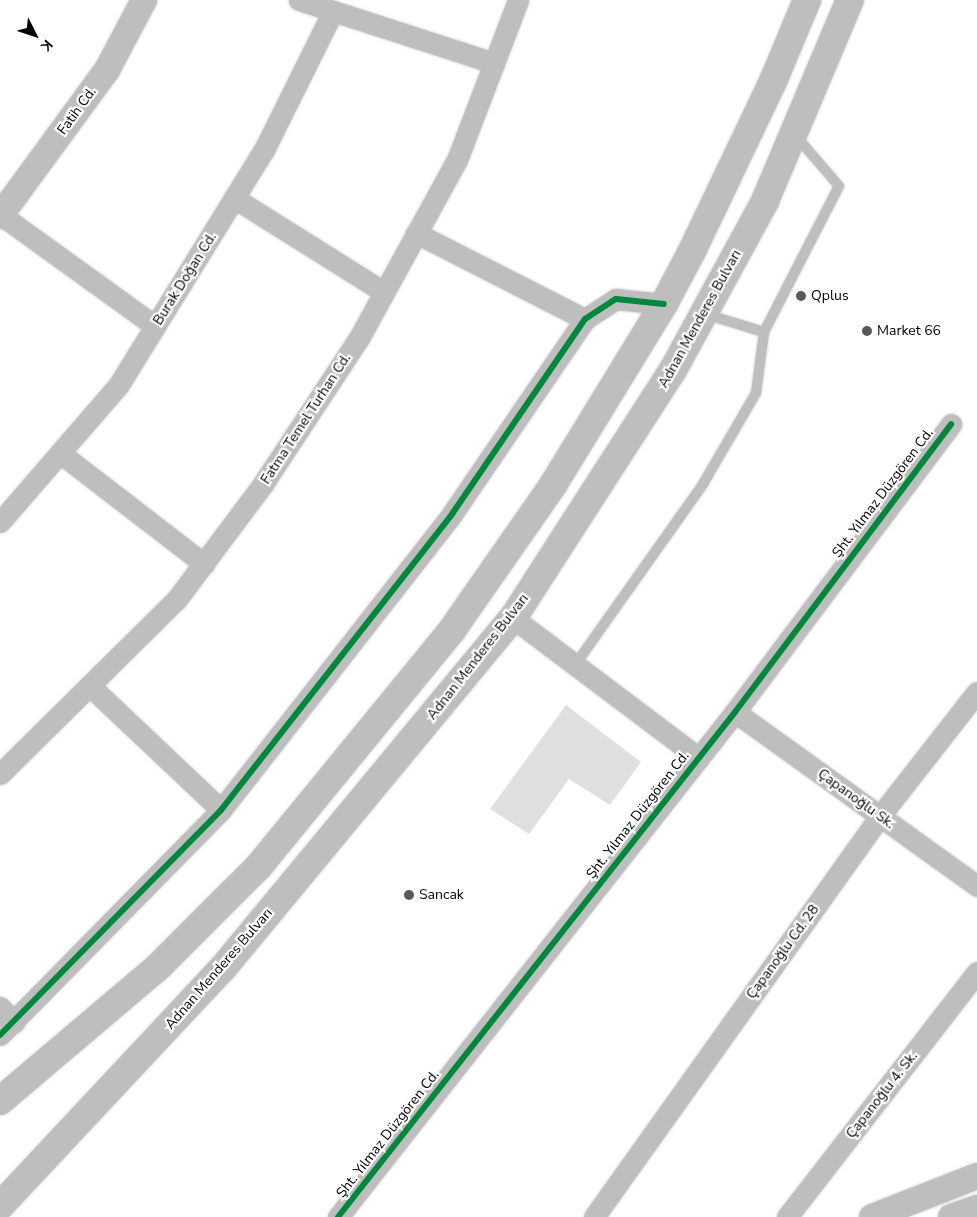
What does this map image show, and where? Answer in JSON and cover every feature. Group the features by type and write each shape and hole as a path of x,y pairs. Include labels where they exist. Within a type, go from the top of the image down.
{"highway":[{"path":"0,1101 159,966 259,866 342,768 452,630 553,485 664,304 744,142 807,0"},
{"name":"Adnan Menderes Bulvarı","path":"0,1206 222,968 513,618 673,370 765,201 850,0"}],"street":[{"name":"Fatih Cd.","path":"0,216 107,70 144,0"},
{"path":"299,0 494,63"},
{"name":"Fatma Temel Turhan Cd.","path":"0,774 177,599 263,484 359,338 457,160 518,0"},
{"name":"Burak Doğan Cd.","path":"0,522 118,386 264,150 333,11"},
{"path":"234,198 384,292"},
{"path":"0,216 155,326"},
{"path":"416,233 585,319"},
{"path":"5,1022 221,810 452,514 585,319 616,299 664,304"},
{"name":"Şht. Yılmaz Düzgören Cd.","path":"338,1217 699,758 951,424"},
{"path":"60,453 204,564"},
{"path":"513,618 699,758"},
{"path":"90,686 221,810"},
{"name":"Çapanoğlu Cd. 28","path":"594,1217 880,816 977,692"},
{"name":"Çapanoğlu Sk.","path":"734,712 977,886"},
{"name":"Çapanoğlu 4. Sk.","path":"787,1217 977,972"},
{"path":"872,1217 977,1176"},
{"path":"952,1217 977,1208"}],"lane":[{"path":"575,665 703,484 756,393 764,332 839,186 794,133"},
{"path":"704,313 764,332"}],"building":[{"path":"566,705 641,762 610,805 569,779 529,834 490,809"}],"cycle path":[{"path":"0,1035 221,810 452,514 585,319 616,299 664,304"},
{"path":"338,1217 735,712 951,424"}],"place":[{"name":"Qplus","path":"801,296"},
{"name":"Market 66","path":"867,331"},
{"name":"Sancak","path":"409,895"}]}
